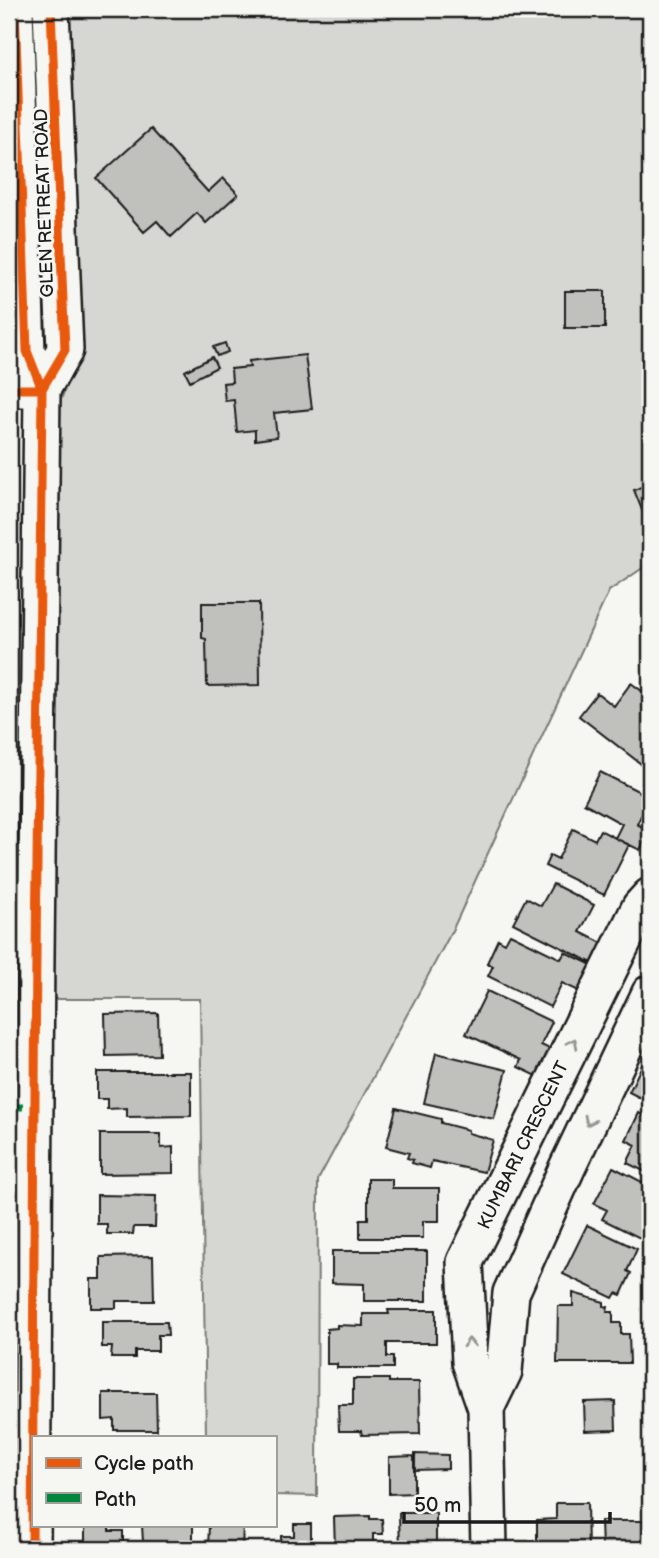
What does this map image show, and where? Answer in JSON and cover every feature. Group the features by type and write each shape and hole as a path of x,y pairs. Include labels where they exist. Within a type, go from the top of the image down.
{"street":[{"name":"GLEN RETREAT ROAD","path":"15,9 27,351 21,1107 32,1549"},
{"name":"GLEN RETREAT ROAD","path":"25,389 65,350 51,9"},
{"name":"KUMBARI CRESCENT","path":"489,1549 486,1408 470,1362 465,1262 640,906 650,896"},
{"name":"KUMBARI CRESCENT","path":"486,1408 505,1371 512,1293 566,1168 650,993"}],"shaded area":[{"path":"63,9 650,9 650,563 609,591 452,931 318,1180 317,1496 276,1495 276,1436 206,1436 200,999 54,999 57,411 78,353"}],"building":[{"path":"151,129 208,192 223,178 238,194 206,223 197,213 171,237 157,221 144,232 96,178"},
{"path":"565,291 605,291 605,328 565,328"},
{"path":"225,343 228,352 217,356 213,347"},
{"path":"305,355 312,409 274,413 277,437 255,440 255,430 237,432 234,400 225,401 223,383 232,382 231,369 250,367 249,361"},
{"path":"212,357 217,367 190,381 185,371"},
{"path":"650,483 650,518 646,520 634,490"},
{"path":"202,603 259,603 260,685 207,686 206,639 202,638"},
{"path":"631,683 650,697 650,760 645,767 579,716 597,693 614,706"},
{"path":"600,772 650,797 637,824 650,831 640,850 615,838 622,824 584,803"},
{"path":"573,829 595,840 600,830 629,845 604,895 545,866 550,855 558,859"},
{"path":"553,884 594,905 580,932 604,944 594,964 513,923 526,898 541,906"},
{"path":"510,934 561,959 565,952 594,966 581,992 562,983 550,1007 488,976 493,966 487,963 498,939 505,943"},
{"path":"487,991 552,1022 541,1045 552,1050 539,1077 518,1067 521,1060 466,1034"},
{"path":"158,1013 159,1055 106,1056 105,1014"},
{"path":"436,1053 507,1070 494,1119 424,1103"},
{"path":"642,1065 650,1069 650,1103 629,1092"},
{"path":"97,1072 191,1072 191,1116 127,1117 127,1108 107,1109 107,1099 97,1099"},
{"path":"396,1108 441,1119 441,1123 493,1140 484,1172 432,1161 430,1168 412,1163 413,1160 407,1158 409,1153 386,1147"},
{"path":"639,1113 650,1119 650,1174 627,1163 636,1145 626,1140"},
{"path":"100,1134 161,1134 161,1148 173,1147 173,1173 100,1174"},
{"path":"613,1167 650,1186 650,1243 602,1219 607,1210 594,1204"},
{"path":"368,1179 392,1179 392,1188 439,1188 439,1221 423,1221 423,1238 360,1238 360,1219 368,1219"},
{"path":"97,1195 156,1196 155,1227 134,1227 133,1234 107,1234 107,1224 97,1224"},
{"path":"587,1225 637,1249 627,1271 631,1273 621,1295 616,1293 613,1298 563,1274"},
{"path":"332,1251 427,1251 427,1301 364,1301 364,1284 332,1283"},
{"path":"153,1256 154,1301 116,1301 116,1308 91,1308 91,1279 101,1279 101,1257"},
{"path":"573,1293 604,1302 604,1306 608,1307 607,1312 613,1312 613,1323 621,1323 621,1334 629,1334 630,1363 557,1363 558,1306 573,1306"},
{"path":"388,1310 436,1310 436,1343 387,1343 387,1357 393,1357 393,1368 337,1368 337,1364 327,1364 327,1329 337,1328 337,1325 363,1326 363,1314 389,1314"},
{"path":"102,1322 167,1322 168,1335 158,1335 158,1351 135,1351 135,1358 111,1358 112,1347 102,1347"},
{"path":"353,1379 419,1382 420,1434 362,1435 361,1431 339,1431 338,1405 353,1405"},
{"path":"103,1393 156,1393 157,1430 114,1430 114,1419 103,1420"},
{"path":"615,1401 616,1430 585,1431 584,1402"},
{"path":"415,1454 448,1455 448,1469 415,1470"},
{"path":"414,1456 414,1493 389,1494 389,1457"},
{"path":"556,1503 587,1503 588,1549 537,1549 537,1520 556,1519"},
{"path":"399,1513 436,1513 436,1547 443,1546 443,1549 400,1549"},
{"path":"370,1516 370,1519 382,1519 383,1534 373,1534 373,1549 335,1549 334,1517"},
{"path":"601,1521 650,1521 650,1549 602,1549"},
{"path":"294,1524 311,1524 311,1549 281,1549 281,1536 294,1536"},
{"path":"85,1526 109,1526 109,1531 123,1531 123,1549 85,1549"},
{"path":"142,1526 193,1526 193,1549 153,1549 153,1542 143,1542"},
{"path":"209,1526 243,1526 242,1549 208,1549"}],"marked path":[{"path":"9,1107 34,1107"}],"cycle path":[{"path":"15,9 27,351 42,389 65,350 51,9"},
{"path":"9,389 42,389 33,1436"},
{"path":"32,1526 32,1549"}]}
